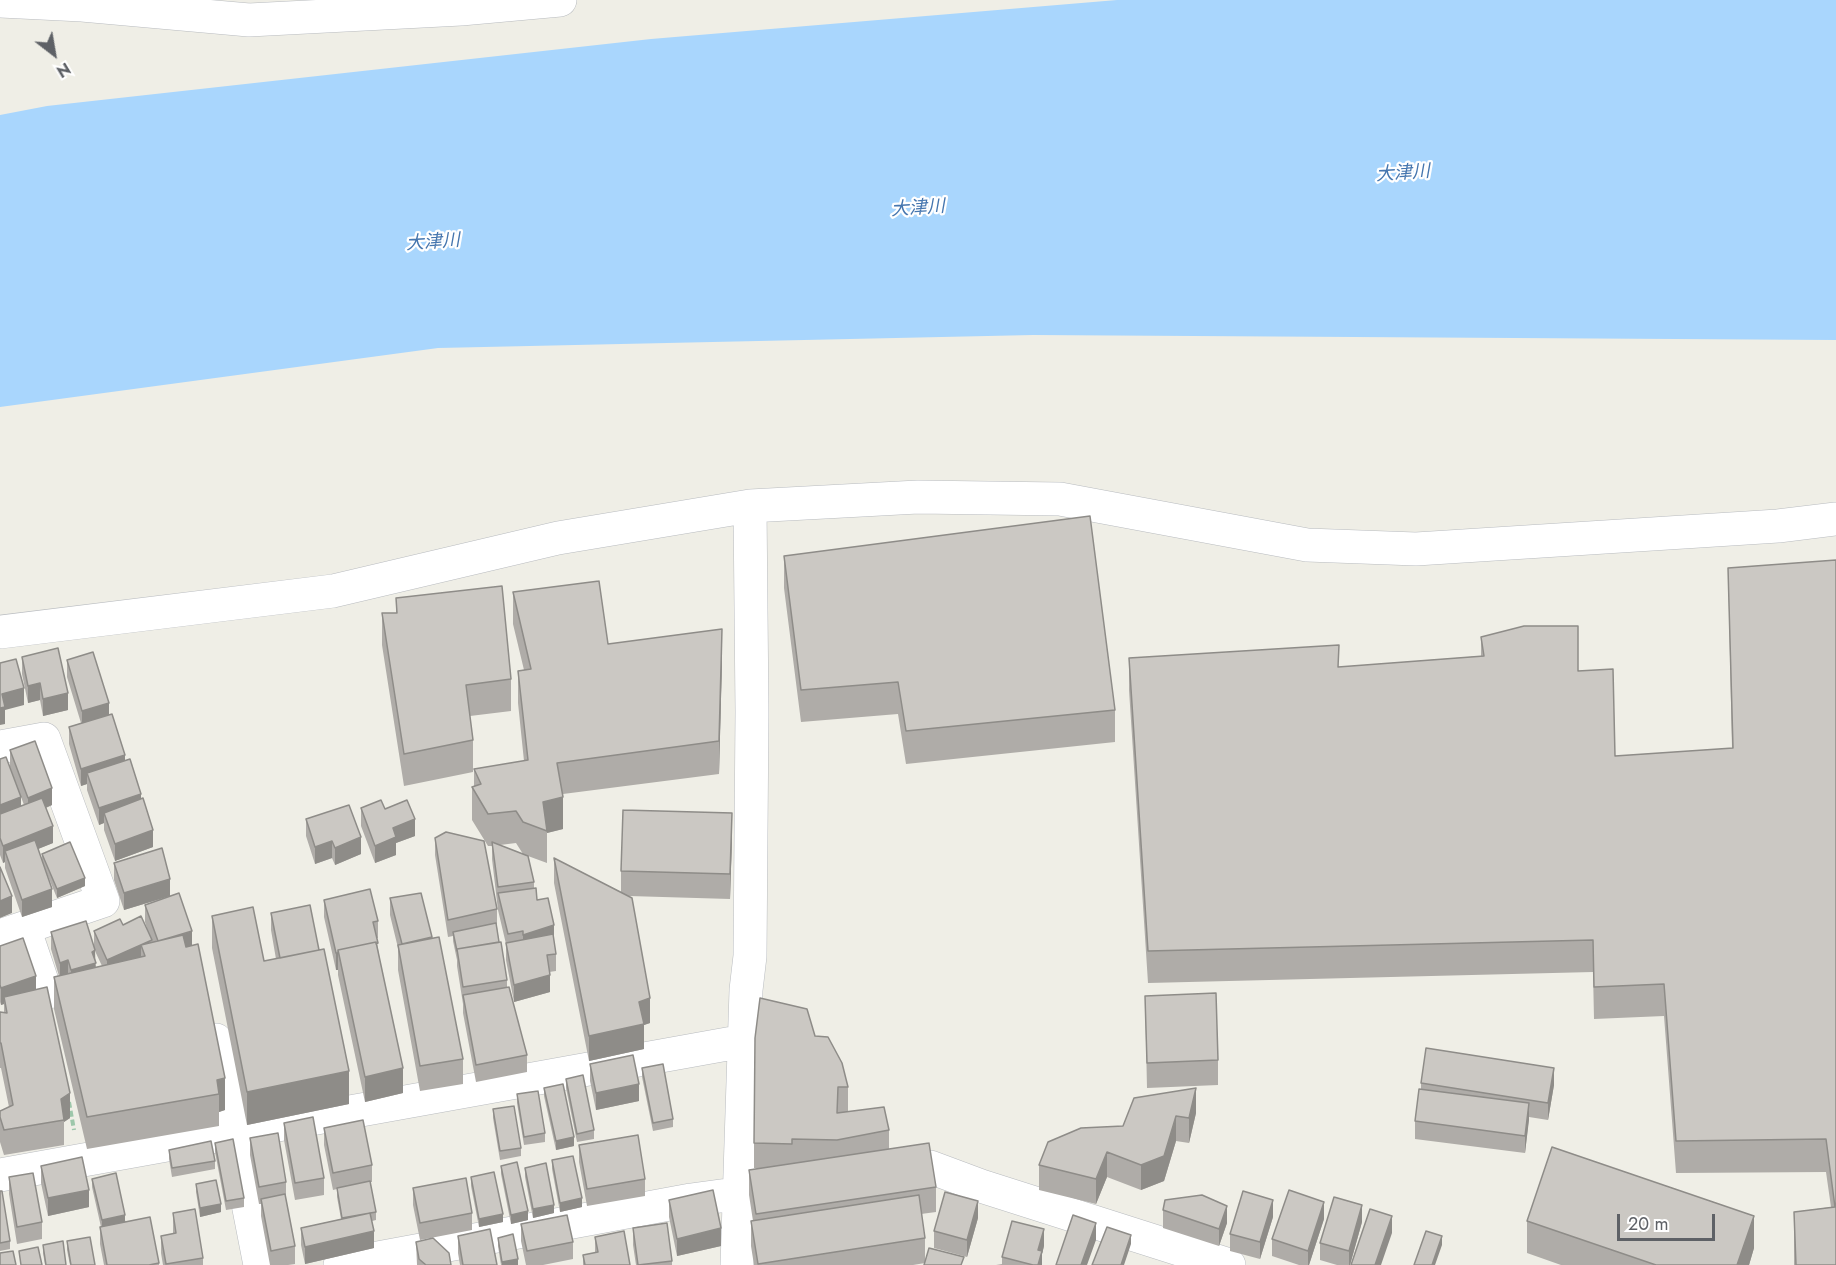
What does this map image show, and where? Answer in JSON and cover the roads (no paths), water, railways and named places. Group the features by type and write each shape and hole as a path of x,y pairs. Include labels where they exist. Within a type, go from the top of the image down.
{"street":[{"path":"0,1 82,5 249,20 461,9 560,0"},
{"path":"0,632 333,591 558,538 750,506 918,497 1060,499 1307,545 1416,549 1778,526 1836,519"},
{"path":"737,1265 750,932 750,506"},
{"path":"0,747 44,739 103,901 12,932 46,993"},
{"path":"210,1007 260,1265"},
{"path":"0,1175 744,1041"},
{"path":"863,1176 930,1167 981,1186 1229,1265"},
{"path":"340,1265 740,1193 818,1182"}],"water":[{"name":"大津川","path":"1117,0 1836,0 1836,340 1033,335 438,348 0,407 0,115 47,106 651,39"}]}
